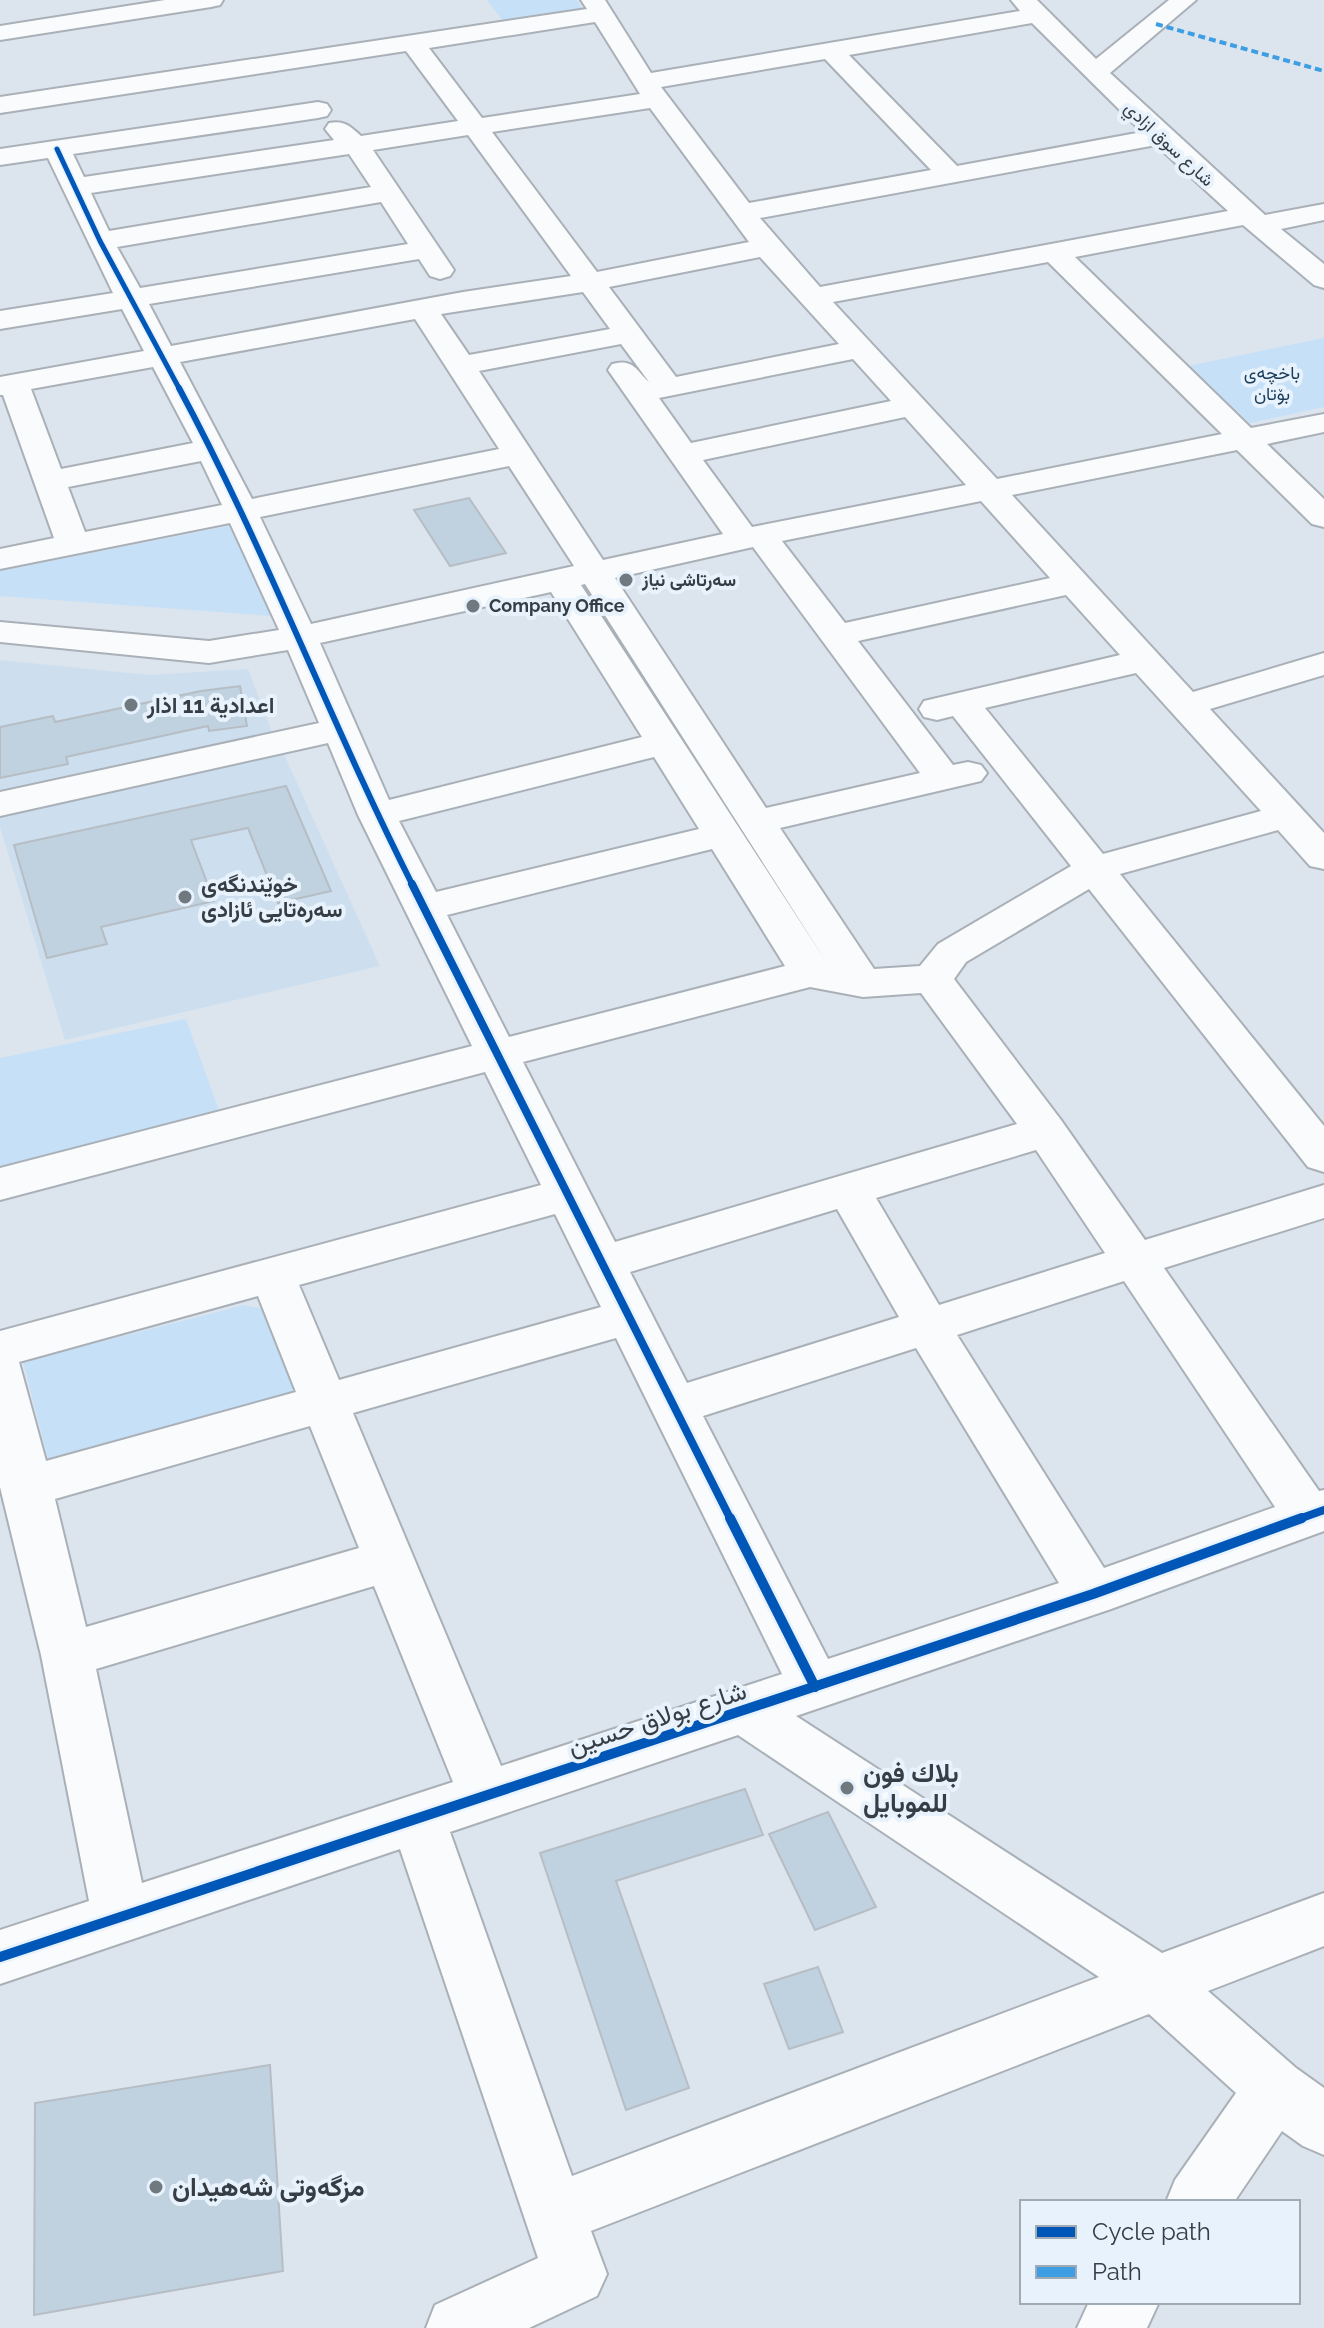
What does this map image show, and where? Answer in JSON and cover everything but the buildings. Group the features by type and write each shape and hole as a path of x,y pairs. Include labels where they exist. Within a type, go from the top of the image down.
{"street":[{"path":"0,33 211,0"},
{"path":"1095,73 1184,0"},
{"path":"973,4 1026,11"},
{"path":"0,105 414,44 597,7 650,91 767,247 1186,705 1309,832"},
{"path":"473,10 490,30"},
{"path":"75,187 475,128 1026,11"},
{"name":"شارع سوق ازادي","path":"1026,11 1095,73 1158,137 1324,279"},
{"path":"414,44 590,282 614,336 654,390 685,454 837,635 944,779"},
{"path":"832,52 950,174"},
{"path":"287,63 318,110 357,146 424,250 463,301"},
{"path":"148,83 194,168"},
{"path":"0,157 318,110"},
{"path":"741,213 1158,137"},
{"path":"57,149 100,241 212,449 300,637 377,815 815,1687"},
{"path":"100,241 386,193"},
{"path":"813,297 1054,252 1252,220 1324,212"},
{"path":"73,544 50,481 7,385 423,308 590,282 767,247"},
{"path":"0,320 424,250"},
{"path":"1054,252 1324,517"},
{"path":"423,308 518,455 664,743 739,828 863,983"},
{"path":"460,366 614,336"},
{"path":"654,390 860,349"},
{"path":"685,454 913,406"},
{"path":"0,632 209,652 300,637 753,538 1324,423"},
{"path":"50,481 212,449"},
{"path":"0,559 518,455"},
{"path":"578,577 739,828 810,973"},
{"path":"837,635 1073,583"},
{"path":"900,717 1145,660"},
{"path":"1186,705 1324,664"},
{"path":"962,703 1324,1156"},
{"path":"0,804 338,730"},
{"path":"377,815 664,743"},
{"path":"424,908 739,828 1010,764"},
{"path":"0,1184 810,973 863,983 932,979 952,953 1094,869 1309,832"},
{"path":"932,979 1046,1131 1316,1512"},
{"path":"602,1263 1046,1131"},
{"path":"848,1189 927,1325 1093,1594"},
{"path":"0,1349 568,1194"},
{"path":"674,1406 1324,1201"},
{"path":"272,1275 486,1796"},
{"path":"25,1487 326,1405 629,1317"},
{"path":"0,1371 67,1655 121,1918"},
{"name":"شارع بولاق حسين","path":"0,1957 1093,1594 1316,1512"},
{"path":"67,1655 389,1560"},
{"path":"743,1710 1156,1982 1275,2089 1324,2125"},
{"path":"417,1818 575,2274 458,2328"},
{"path":"554,2214 1324,1919"},
{"path":"1198,2200 1275,2089"},
{"path":"1109,2328 1126,2304"}],"shaded area":[{"name":"اعدادية 11 اذار","path":"0,660 149,675 248,669 273,735 0,796"},
{"name":"خوێندنگەی سەرەتایی ئازادی","path":"283,752 380,966 65,1040 0,827 0,816"}],"green space":[{"path":"487,0 577,0 584,11 503,21"},
{"name":"باخچەی بۆتان","path":"1324,338 1324,407 1250,423 1188,366"},
{"path":"229,526 272,616 0,596 0,571"},
{"path":"186,1019 221,1116 0,1169 0,1058"},
{"path":"244,1305 274,1311 303,1391 48,1459 23,1362"}],"marked path":[{"path":"1156,24 1324,71"}],"cycle path":[{"path":"57,149 100,241 212,449 300,637 377,815 815,1687"},
{"path":"0,1957 1093,1594 1324,1510"}],"place":[{"name":"سەرتاشی نیاز","path":"626,580"},
{"name":"Company Office","path":"473,606"},
{"name":"اعدادية 11 اذار","path":"131,705"},
{"name":"خوێندنگەی سەرەتایی ئازادی","path":"185,897"},
{"name":"بلاك فون للموبايل","path":"847,1788"},
{"name":"مزگەوتی شەهیدان","path":"156,2187"}]}
